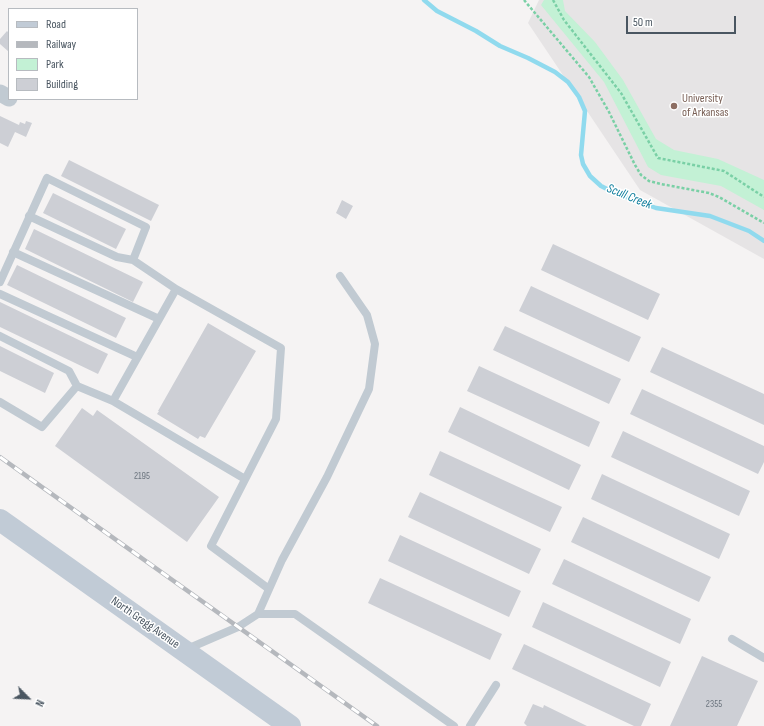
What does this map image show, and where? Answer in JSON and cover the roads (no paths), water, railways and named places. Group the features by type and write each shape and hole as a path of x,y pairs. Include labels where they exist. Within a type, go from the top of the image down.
{"main road":[{"name":"North Gregg Avenue","path":"0,520 290,726"}],"lane":[{"path":"0,282 12,252 47,178 146,228 133,260"},
{"path":"29,216 117,257 133,260 176,289 280,348 276,419 211,546 269,589"},
{"path":"12,252 159,320"},
{"path":"258,614 282,560 327,477 370,388 374,344 368,315 340,276"},
{"path":"113,401 176,289"},
{"path":"0,294 137,357"},
{"path":"0,336 68,370 77,386 113,401 245,479"},
{"path":"0,402 42,427 77,386"},
{"path":"184,650 238,627 258,614 295,614 454,726"},
{"path":"732,639 764,658"},
{"path":"470,726 496,685"}],"waterway":[{"name":"Scull Creek","path":"424,0 437,11 476,31 500,46 555,72 568,82 579,97 585,111 581,155 583,164 590,176 601,186 615,193 656,208 710,216 749,231 764,241"}],"railway":[{"path":"0,457 377,726"}],"place":[{"name":"University of Arkansas","path":"674,106"}]}
